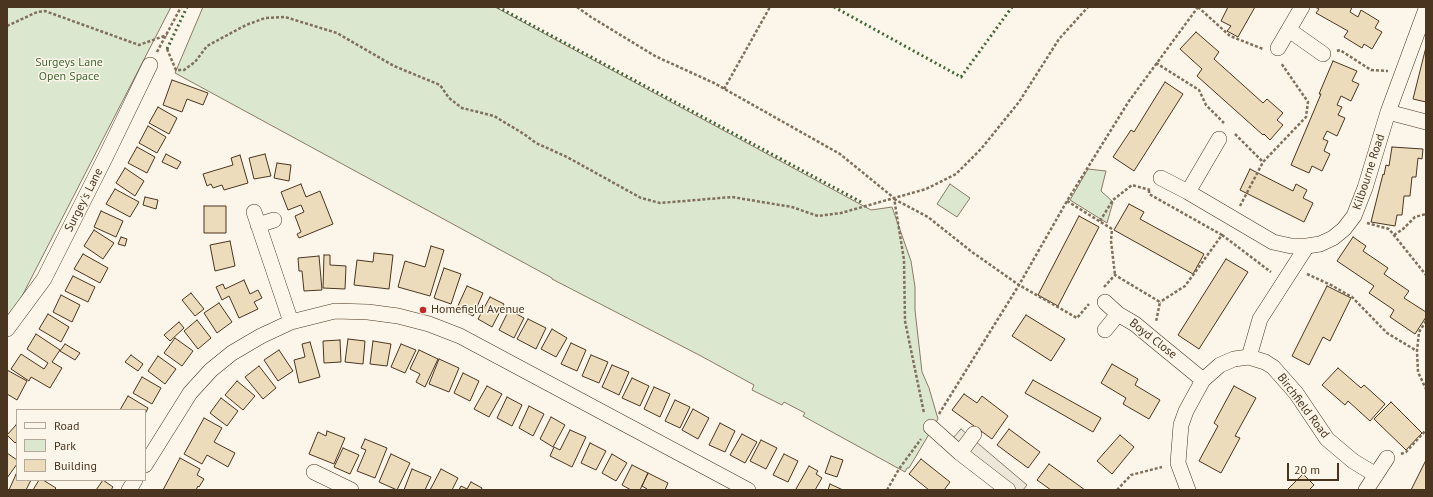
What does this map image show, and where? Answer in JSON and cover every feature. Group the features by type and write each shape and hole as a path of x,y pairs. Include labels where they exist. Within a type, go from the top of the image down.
{"street":[{"path":"1277,51 1302,7"},
{"name":"Kilbourne Road","path":"1165,180 1273,242 1290,246 1307,246 1320,244 1333,238 1344,229 1354,216 1365,188 1388,112 1426,10"},
{"path":"1289,30 1323,54"},
{"name":"Surgey's Lane","path":"7,329 44,279 150,65"},
{"path":"1388,112 1426,122"},
{"path":"1188,192 1223,133"},
{"path":"274,220 256,218 291,322"},
{"path":"1188,490 1178,463 1180,425 1193,395 1203,380 1220,365 1234,359 1249,357 1260,320 1307,246"},
{"path":"1105,302 1118,314"},
{"path":"146,463 190,393 211,370 232,353 260,336 291,322 335,312 368,312 398,316 429,324 460,336 748,490"},
{"name":"Boyd Close","path":"1104,330 1118,314 1154,339 1203,380"},
{"name":"Birchfield Road","path":"1249,357 1265,362 1273,367 1296,393 1327,439 1353,461 1376,475"},
{"path":"931,427 960,453 1008,490"},
{"path":"960,453 974,434"},
{"path":"1366,490 1387,458"},
{"path":"314,472 351,490"},
{"path":"129,490 134,481"}],"path":[{"path":"150,65 181,7"},
{"path":"577,7 655,56 724,89 840,154 894,198 928,217 972,252 1019,285"},
{"path":"724,89 770,7"},
{"path":"167,49 176,70 184,70 195,62 207,46 246,25 266,18 285,17 337,33 394,66 440,85 449,98 462,108 494,116 536,143 567,157 641,198 660,203 732,197 792,207 818,216 841,213 926,189 956,174 981,149 1019,102 1059,39 1088,7"},
{"path":"887,490 899,469 931,427 1019,285 1067,201 1129,101 1198,7 1230,36 1277,51 1308,102 1306,117 1263,162 1233,219"},
{"path":"7,26 37,12 45,10 139,45 167,35"},
{"path":"1323,54 1340,50 1371,70 1386,70 1401,76"},
{"path":"1156,63 1199,90 1223,133"},
{"path":"1233,133 1263,162"},
{"path":"1100,221 1113,200 1132,185 1153,190 1165,180"},
{"path":"1149,190 1149,194 1222,235 1288,276 1307,274 1332,285 1352,297 1387,333 1417,351"},
{"path":"894,198 904,260 905,321 922,408 928,424 931,427"},
{"path":"1067,201 1112,229 1111,241 1115,275"},
{"path":"1394,235 1416,217 1426,214"},
{"path":"1351,220 1389,229 1426,276"},
{"path":"1160,302 1185,286 1222,235"},
{"path":"1426,321 1418,332 1417,351 1418,372 1426,389"},
{"path":"1387,458 1406,452 1426,430"},
{"path":"1117,490 1131,475 1178,463"}],"green space":[{"name":"Surgeys Lane Open Space","path":"7,7 171,7 20,300 7,318"},
{"path":"203,7 495,7 871,210 892,207 911,261 915,287 915,310 922,372 929,388 938,419 909,468 907,468 905,472 803,416 805,413 784,402 782,405 752,390 754,385 552,279 175,73"},
{"path":"1088,169 1106,171 1101,191 1113,202 1107,223 1070,200"},
{"path":"950,184 970,198 957,217 937,204"}],"shaded area":[{"path":"961,429 1027,485 1023,490 1013,490 953,438"}],"building":[{"path":"1228,7 1255,7 1238,37 1227,31 1231,26 1221,21"},
{"path":"1315,7 1352,7 1350,12 1358,17 1361,10 1379,21 1375,28 1382,32 1372,49 1364,44 1362,48 1344,37 1348,31 1316,13 1319,9"},
{"path":"1196,32 1219,52 1214,59 1263,103 1267,99 1283,113 1277,120 1283,125 1270,140 1197,76 1202,69 1180,49"},
{"path":"1426,47 1426,102 1413,99"},
{"path":"1333,61 1357,71 1352,81 1359,84 1351,101 1341,96 1337,105 1342,107 1338,115 1345,118 1337,136 1327,131 1323,139 1328,141 1324,151 1330,154 1322,171 1312,166 1309,173 1291,165 1321,94 1319,94"},
{"path":"172,80 208,93 203,105 187,99 182,112 163,105"},
{"path":"1165,82 1183,94 1134,171 1113,157 1131,130 1134,132"},
{"path":"158,107 177,118 169,134 149,123"},
{"path":"148,126 166,137 157,153 139,143"},
{"path":"137,147 155,157 147,173 128,163"},
{"path":"1392,147 1423,149 1422,159 1418,158 1416,177 1412,177 1410,196 1404,196 1402,215 1397,215 1395,226 1371,222 1383,174 1384,175 1386,165 1389,166"},
{"path":"166,154 181,162 177,169 162,162"},
{"path":"265,154 271,176 254,179 249,158"},
{"path":"240,155 248,183 224,190 222,185 213,188 211,184 207,186 203,174 233,165 231,158"},
{"path":"277,163 291,165 289,181 274,178"},
{"path":"125,168 144,181 135,196 116,183"},
{"path":"1250,169 1293,191 1296,184 1307,190 1303,198 1313,203 1304,222 1240,190"},
{"path":"301,184 306,197 320,191 333,224 299,238 297,234 301,232 295,216 304,212 301,205 288,210 281,192"},
{"path":"115,189 139,202 130,217 106,204"},
{"path":"145,197 158,200 156,209 143,205"},
{"path":"1129,204 1144,212 1140,219 1204,254 1193,274 1114,230"},
{"path":"204,206 226,206 226,233 204,233"},
{"path":"101,211 123,221 116,237 94,227"},
{"path":"1079,216 1099,227 1058,306 1038,295"},
{"path":"94,230 114,243 103,259 84,246"},
{"path":"121,237 127,239 125,246 118,244"},
{"path":"1353,237 1366,246 1363,251 1388,268 1384,274 1409,291 1404,298 1426,312 1426,317 1415,334 1390,317 1394,310 1369,293 1374,286 1337,261"},
{"path":"230,241 235,266 215,271 210,245"},
{"path":"431,246 444,250 430,296 398,287 405,261 425,267"},
{"path":"374,253 393,255 389,289 354,285 357,260 373,262"},
{"path":"83,254 108,268 100,283 74,269"},
{"path":"324,255 330,255 330,265 346,266 345,289 323,288"},
{"path":"319,256 322,290 304,291 302,271 299,271 298,258"},
{"path":"1226,259 1248,272 1199,349 1178,335"},
{"path":"444,268 461,274 451,304 434,298"},
{"path":"73,276 95,287 88,302 65,291"},
{"path":"244,280 250,294 258,290 262,298 254,302 258,309 239,318 229,296 222,300 216,287 223,284 225,289"},
{"path":"467,286 483,293 473,316 457,308"},
{"path":"1327,286 1351,298 1330,341 1323,337 1309,365 1292,356"},
{"path":"191,293 204,309 195,316 182,300"},
{"path":"61,295 80,305 72,322 53,312"},
{"path":"490,297 504,304 492,327 478,319"},
{"path":"219,303 232,322 217,333 204,313"},
{"path":"509,310 524,318 514,338 499,330"},
{"path":"48,314 69,327 61,342 39,329"},
{"path":"1026,315 1065,339 1051,361 1012,336"},
{"path":"528,319 546,328 536,349 517,339"},
{"path":"197,320 211,338 198,349 184,331"},
{"path":"179,322 184,328 170,341 164,335"},
{"path":"552,329 567,338 556,357 541,349"},
{"path":"36,334 60,350 52,362 62,368 50,388 31,377 29,381 11,369 21,354 44,369 48,363 27,349"},
{"path":"175,338 193,351 182,366 164,353"},
{"path":"348,339 365,341 363,364 345,362"},
{"path":"340,340 341,362 324,363 323,341"},
{"path":"373,341 391,344 387,366 370,364"},
{"path":"310,342 320,377 299,383 294,360 305,357 302,344"},
{"path":"571,343 586,350 577,371 561,364"},
{"path":"65,344 80,353 75,360 60,351"},
{"path":"401,344 416,350 405,373 391,367"},
{"path":"279,350 293,371 278,381 264,360"},
{"path":"419,350 438,359 425,387 416,382 420,374 410,369"},
{"path":"131,355 143,364 138,371 125,362"},
{"path":"591,355 608,362 599,383 582,376"},
{"path":"158,356 176,369 165,384 148,371"},
{"path":"439,359 459,368 449,392 429,384"},
{"path":"1112,364 1138,379 1135,385 1160,400 1149,419 1123,404 1126,398 1101,383"},
{"path":"612,365 629,372 619,395 602,387"},
{"path":"259,366 276,388 263,399 245,377"},
{"path":"1338,368 1361,388 1364,385 1385,404 1370,421 1348,401 1345,405 1322,385"},
{"path":"7,370 27,381 17,400 7,394"},
{"path":"463,373 479,381 470,401 454,393"},
{"path":"142,377 161,388 152,404 133,393"},
{"path":"632,378 649,386 640,406 622,398"},
{"path":"1033,380 1101,418 1093,432 1025,393"},
{"path":"237,381 255,396 243,410 225,395"},
{"path":"487,386 502,394 489,417 474,409"},
{"path":"1234,386 1256,398 1235,436 1240,438 1221,473 1199,461 1218,426 1214,423"},
{"path":"654,387 670,394 660,417 644,409"},
{"path":"964,394 977,403 982,396 1008,416 992,439 952,410"},
{"path":"128,396 148,408 146,412 146,409 121,409"},
{"path":"507,397 522,405 512,426 497,418"},
{"path":"221,398 238,411 227,426 210,413"},
{"path":"675,400 690,407 680,428 665,421"},
{"path":"1391,402 1422,433 1406,450 1374,419"},
{"path":"529,406 544,414 533,436 519,428"},
{"path":"693,409 709,418 698,439 682,430"},
{"path":"551,417 565,425 553,447 540,439"},
{"path":"204,418 222,428 214,442 235,453 228,467 207,455 202,464 184,454"},
{"path":"720,423 735,431 725,452 709,445"},
{"path":"16,425 16,442 15,443 7,435"},
{"path":"1009,429 1040,452 1028,468 997,445"},
{"path":"570,430 586,437 572,467 550,456 554,447 560,450"},
{"path":"327,431 345,438 334,464 309,454 318,432 326,436"},
{"path":"742,434 757,442 745,463 730,455"},
{"path":"1120,435 1134,447 1112,474 1097,461"},
{"path":"365,439 387,448 375,478 357,471 366,450 361,448"},
{"path":"761,440 777,448 766,469 750,461"},
{"path":"590,443 606,451 596,470 581,463"},
{"path":"343,448 359,455 350,474 334,467"},
{"path":"7,453 16,459 16,465 7,478"},
{"path":"391,454 410,463 397,490 379,482"},
{"path":"612,454 627,463 616,481 602,473"},
{"path":"784,454 798,461 788,482 773,475"},
{"path":"831,456 843,460 837,477 825,473"},
{"path":"180,458 200,469 197,475 204,479 196,490 163,490"},
{"path":"921,459 950,482 944,490 929,490 909,474"},
{"path":"1426,460 1426,490 1411,490"},
{"path":"1049,464 1085,490 1051,490 1037,480"},
{"path":"632,465 648,473 640,490 631,490 622,485"},
{"path":"809,466 818,471 816,474 822,478 815,490 796,489"},
{"path":"412,469 431,477 425,490 404,490"},
{"path":"441,469 458,478 452,490 430,490"},
{"path":"648,473 668,483 665,490 647,490 642,486"},
{"path":"16,474 16,481 30,481 26,490 9,490"},
{"path":"1303,474 1314,485 1309,490 1287,490"},
{"path":"38,481 45,481 56,488 54,490 33,490"},
{"path":"102,481 113,487 111,490 96,490"},
{"path":"471,482 482,488 481,490 459,490 461,486 467,489"},
{"path":"830,484 843,490 828,490"}],"hedge":[{"path":"167,49 187,7"},
{"path":"498,7 861,202"},
{"path":"834,7 961,77 1012,7"}],"place":[{"name":"Homefield Avenue","path":"423,310"}]}
